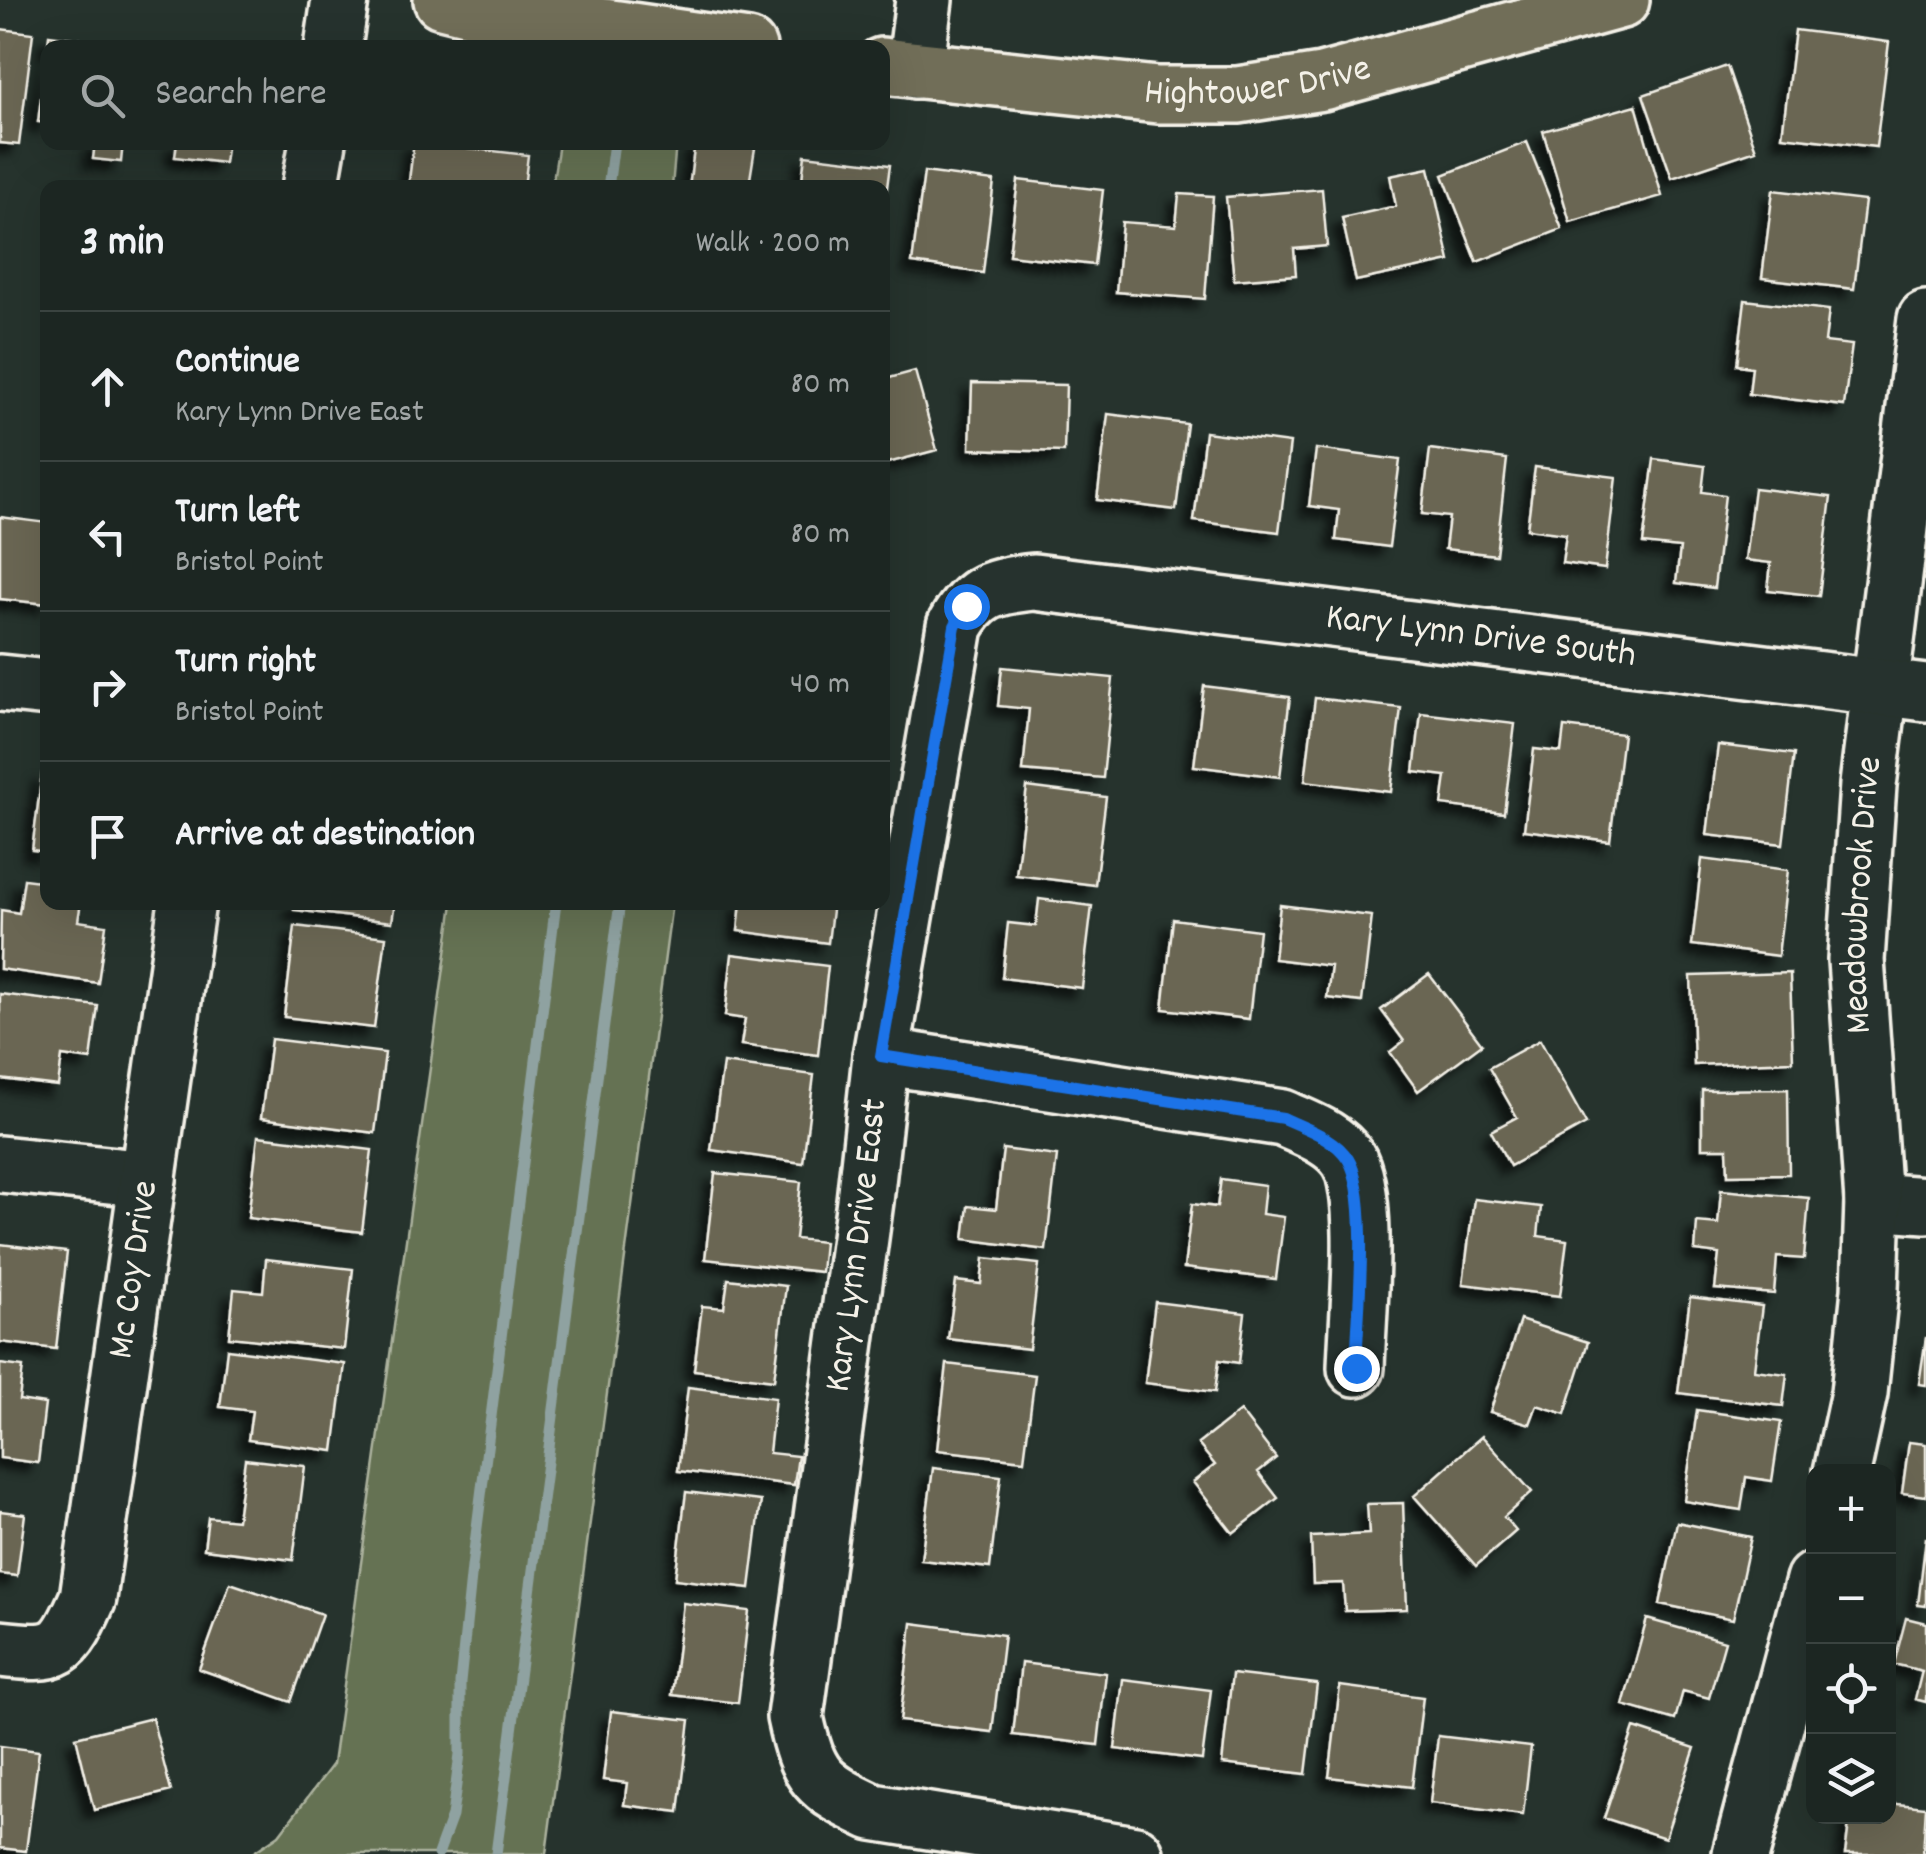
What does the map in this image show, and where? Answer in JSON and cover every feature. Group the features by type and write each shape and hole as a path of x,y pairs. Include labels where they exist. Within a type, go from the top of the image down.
{"main road":[{"path":"442,0 693,40"},
{"name":"Hightower Drive","path":"899,68 1158,95 1238,95 1322,82 1621,0"}],"street":[{"path":"334,40 340,0"},
{"path":"899,68 924,0"},
{"path":"311,180 317,150"},
{"name":"Meadowbrook Drive","path":"1844,1464 1859,1393 1870,1290 1872,1201 1856,960 1902,690 1926,318"},
{"name":"Kary Lynn Drive South","path":"1034,582 1902,690"},
{"name":"Kary Lynn Drive East","path":"1034,582 996,586 966,606 955,626 881,1056 866,1200 795,1717 803,1757 817,1780 873,1812 1135,1854"},
{"path":"0,683 40,687"},
{"name":"Mc Coy Drive","path":"0,1649 32,1653 60,1648 72,1635 88,1598 186,910"},
{"path":"881,1056 1283,1118 1331,1140 1348,1159 1355,1175 1360,1214 1356,1368"},
{"path":"0,1164 148,1179"},
{"path":"1872,1201 1926,1205"},
{"path":"1741,1854 1806,1610"}],"green space":[{"path":"558,150 675,150 673,180 553,180"},
{"path":"452,910 671,910 546,1854 251,1854 279,1835 333,1764"}],"building":[{"path":"0,29 33,33 19,145 0,143"},
{"path":"1795,30 1889,42 1876,147 1782,136"},
{"path":"49,35 88,40 48,40"},
{"path":"1727,66 1756,150 1672,178 1643,95"},
{"path":"1636,105 1662,196 1570,222 1543,131"},
{"path":"1527,142 1562,229 1477,262 1443,175"},
{"path":"94,150 122,150 121,162 93,159"},
{"path":"176,150 226,150 224,163 175,157"},
{"path":"413,150 484,150 528,155 525,180 409,180"},
{"path":"694,150 755,150 750,179 758,180 690,180"},
{"path":"805,155 890,165 888,180 802,180"},
{"path":"1429,168 1450,261 1356,281 1342,218 1396,206 1390,176"},
{"path":"924,172 994,181 983,273 912,263"},
{"path":"1018,180 1103,190 1094,265 1009,255"},
{"path":"1322,189 1327,246 1294,249 1296,275 1234,280 1226,197"},
{"path":"1773,190 1865,201 1854,289 1762,278"},
{"path":"1179,194 1213,196 1205,299 1116,292 1122,222 1176,226"},
{"path":"1745,300 1829,310 1825,342 1852,345 1844,406 1749,394 1752,367 1737,365"},
{"path":"915,371 937,450 890,462 890,378"},
{"path":"972,383 1066,385 1064,452 970,449"},
{"path":"1108,414 1187,424 1176,510 1097,500"},
{"path":"1205,432 1290,443 1279,532 1194,521"},
{"path":"1316,449 1400,460 1389,547 1336,540 1339,510 1309,506"},
{"path":"1430,449 1507,459 1496,555 1445,549 1449,517 1422,514"},
{"path":"1654,459 1705,466 1702,492 1725,495 1714,588 1676,583 1680,548 1643,544"},
{"path":"1535,467 1616,477 1605,569 1562,563 1566,534 1527,529"},
{"path":"1754,488 1831,497 1819,596 1768,590 1771,563 1745,560"},
{"path":"0,517 40,522 40,603 0,599"},
{"path":"1002,667 1113,678 1103,778 1023,771 1029,709 998,706"},
{"path":"1204,686 1290,697 1280,777 1194,766"},
{"path":"1315,698 1401,708 1391,792 1305,781"},
{"path":"1421,713 1515,724 1504,813 1442,805 1446,776 1414,772"},
{"path":"1564,727 1623,734 1610,841 1524,830 1534,749 1561,752"},
{"path":"1718,745 1794,754 1783,844 1707,835"},
{"path":"1027,787 1106,797 1095,885 1016,875"},
{"path":"40,788 40,851 32,850"},
{"path":"1702,859 1788,870 1778,956 1692,945"},
{"path":"24,879 40,881 40,910 80,910 78,921 106,925 98,983 0,969 1,910 19,913"},
{"path":"1039,899 1092,906 1082,988 1002,978 1008,923 1036,926"},
{"path":"1280,905 1372,916 1362,1002 1327,998 1331,966 1274,959"},
{"path":"294,910 394,910 392,922"},
{"path":"740,910 832,910 828,943 738,931"},
{"path":"1173,919 1259,930 1249,1019 1163,1009"},
{"path":"295,926 386,937 374,1028 284,1017"},
{"path":"732,954 828,966 818,1055 741,1045 745,1019 725,1016"},
{"path":"1790,973 1793,1061 1694,1065 1691,976"},
{"path":"1429,974 1482,1044 1418,1091 1390,1052 1404,1041 1381,1010"},
{"path":"0,994 98,1006 91,1060 62,1056 58,1086 0,1079"},
{"path":"271,1039 385,1053 375,1133 261,1118"},
{"path":"1540,1040 1586,1124 1510,1166 1491,1131 1517,1117 1489,1068"},
{"path":"723,1063 814,1075 803,1163 711,1150"},
{"path":"1788,1089 1789,1174 1728,1175 1727,1148 1702,1148 1702,1090"},
{"path":"258,1136 372,1150 362,1232 248,1218"},
{"path":"1003,1149 1057,1156 1046,1250 964,1239 968,1206 996,1209"},
{"path":"715,1173 801,1182 795,1239 824,1242 821,1272 705,1259"},
{"path":"1221,1179 1265,1185 1262,1214 1284,1217 1276,1279 1184,1268 1192,1204 1217,1207"},
{"path":"1721,1190 1809,1198 1804,1259 1777,1257 1774,1294 1715,1289 1719,1254 1695,1251 1697,1222 1718,1224"},
{"path":"1474,1199 1541,1207 1538,1236 1567,1240 1560,1296 1463,1284"},
{"path":"0,1244 67,1252 56,1349 0,1342"},
{"path":"984,1258 1039,1264 1029,1349 948,1339 956,1281 981,1284"},
{"path":"266,1259 353,1269 344,1349 229,1337 234,1289 263,1292"},
{"path":"728,1279 786,1286 774,1380 694,1370 702,1306 724,1308"},
{"path":"1690,1297 1762,1306 1754,1370 1787,1374 1783,1406 1678,1393"},
{"path":"1155,1302 1245,1313 1239,1363 1219,1360 1215,1392 1145,1383"},
{"path":"1520,1320 1588,1342 1565,1414 1537,1405 1530,1424 1490,1412"},
{"path":"1926,1337 1926,1385 1919,1384"},
{"path":"227,1349 345,1364 334,1451 248,1440 252,1411 220,1407"},
{"path":"0,1364 23,1367 19,1400 45,1404 38,1463 0,1458"},
{"path":"947,1364 1035,1375 1024,1460 937,1450"},
{"path":"688,1387 775,1398 769,1453 798,1456 794,1485 678,1471"},
{"path":"1697,1410 1781,1422 1772,1481 1746,1477 1741,1510 1684,1501"},
{"path":"1240,1411 1276,1458 1258,1472 1278,1498 1233,1533 1193,1482 1215,1465 1198,1444"},
{"path":"1482,1436 1532,1492 1504,1517 1516,1531 1476,1566 1414,1496"},
{"path":"1909,1442 1926,1444 1926,1496 1902,1493"},
{"path":"245,1459 305,1466 293,1560 204,1549 208,1517 237,1520"},
{"path":"933,1468 1001,1476 990,1568 921,1560"},
{"path":"686,1492 761,1501 750,1588 675,1579"},
{"path":"1403,1503 1407,1609 1345,1611 1343,1583 1313,1584 1311,1537 1369,1534 1367,1504"},
{"path":"0,1511 25,1514 17,1576 0,1574"},
{"path":"1677,1522 1751,1537 1733,1619 1660,1604"},
{"path":"1926,1537 1926,1606 1918,1605"},
{"path":"230,1583 322,1614 291,1702 199,1669"},
{"path":"683,1603 749,1611 738,1703 672,1695"},
{"path":"1906,1618 1926,1623 1926,1702 1915,1699 1922,1671 1896,1664"},
{"path":"1647,1619 1725,1641 1709,1698 1683,1691 1675,1720 1623,1705"},
{"path":"912,1623 1004,1635 992,1732 900,1721"},
{"path":"1021,1663 1106,1673 1098,1745 1013,1735"},
{"path":"1232,1674 1317,1684 1306,1774 1222,1764"},
{"path":"1123,1679 1211,1690 1202,1760 1115,1749"},
{"path":"1340,1686 1423,1697 1412,1787 1329,1777"},
{"path":"611,1711 690,1720 679,1812 624,1805 627,1783 603,1780"},
{"path":"152,1718 171,1791 94,1810 76,1737"},
{"path":"1634,1728 1695,1748 1665,1838 1604,1818"},
{"path":"1438,1736 1531,1747 1523,1815 1430,1803"},
{"path":"0,1746 39,1751 26,1851 0,1848"},
{"path":"1896,1804 1926,1807 1923,1854 1845,1854 1849,1824 1896,1824"}],"waterway":[{"path":"609,180 613,150"},
{"path":"438,1854 452,1816 460,1754 460,1683 472,1567 555,910"},
{"path":"496,1854 619,910"}],"route":[{"path":"966,606 955,626 881,1056 1283,1118 1331,1140 1348,1159 1355,1175 1360,1214 1356,1368"}]}
